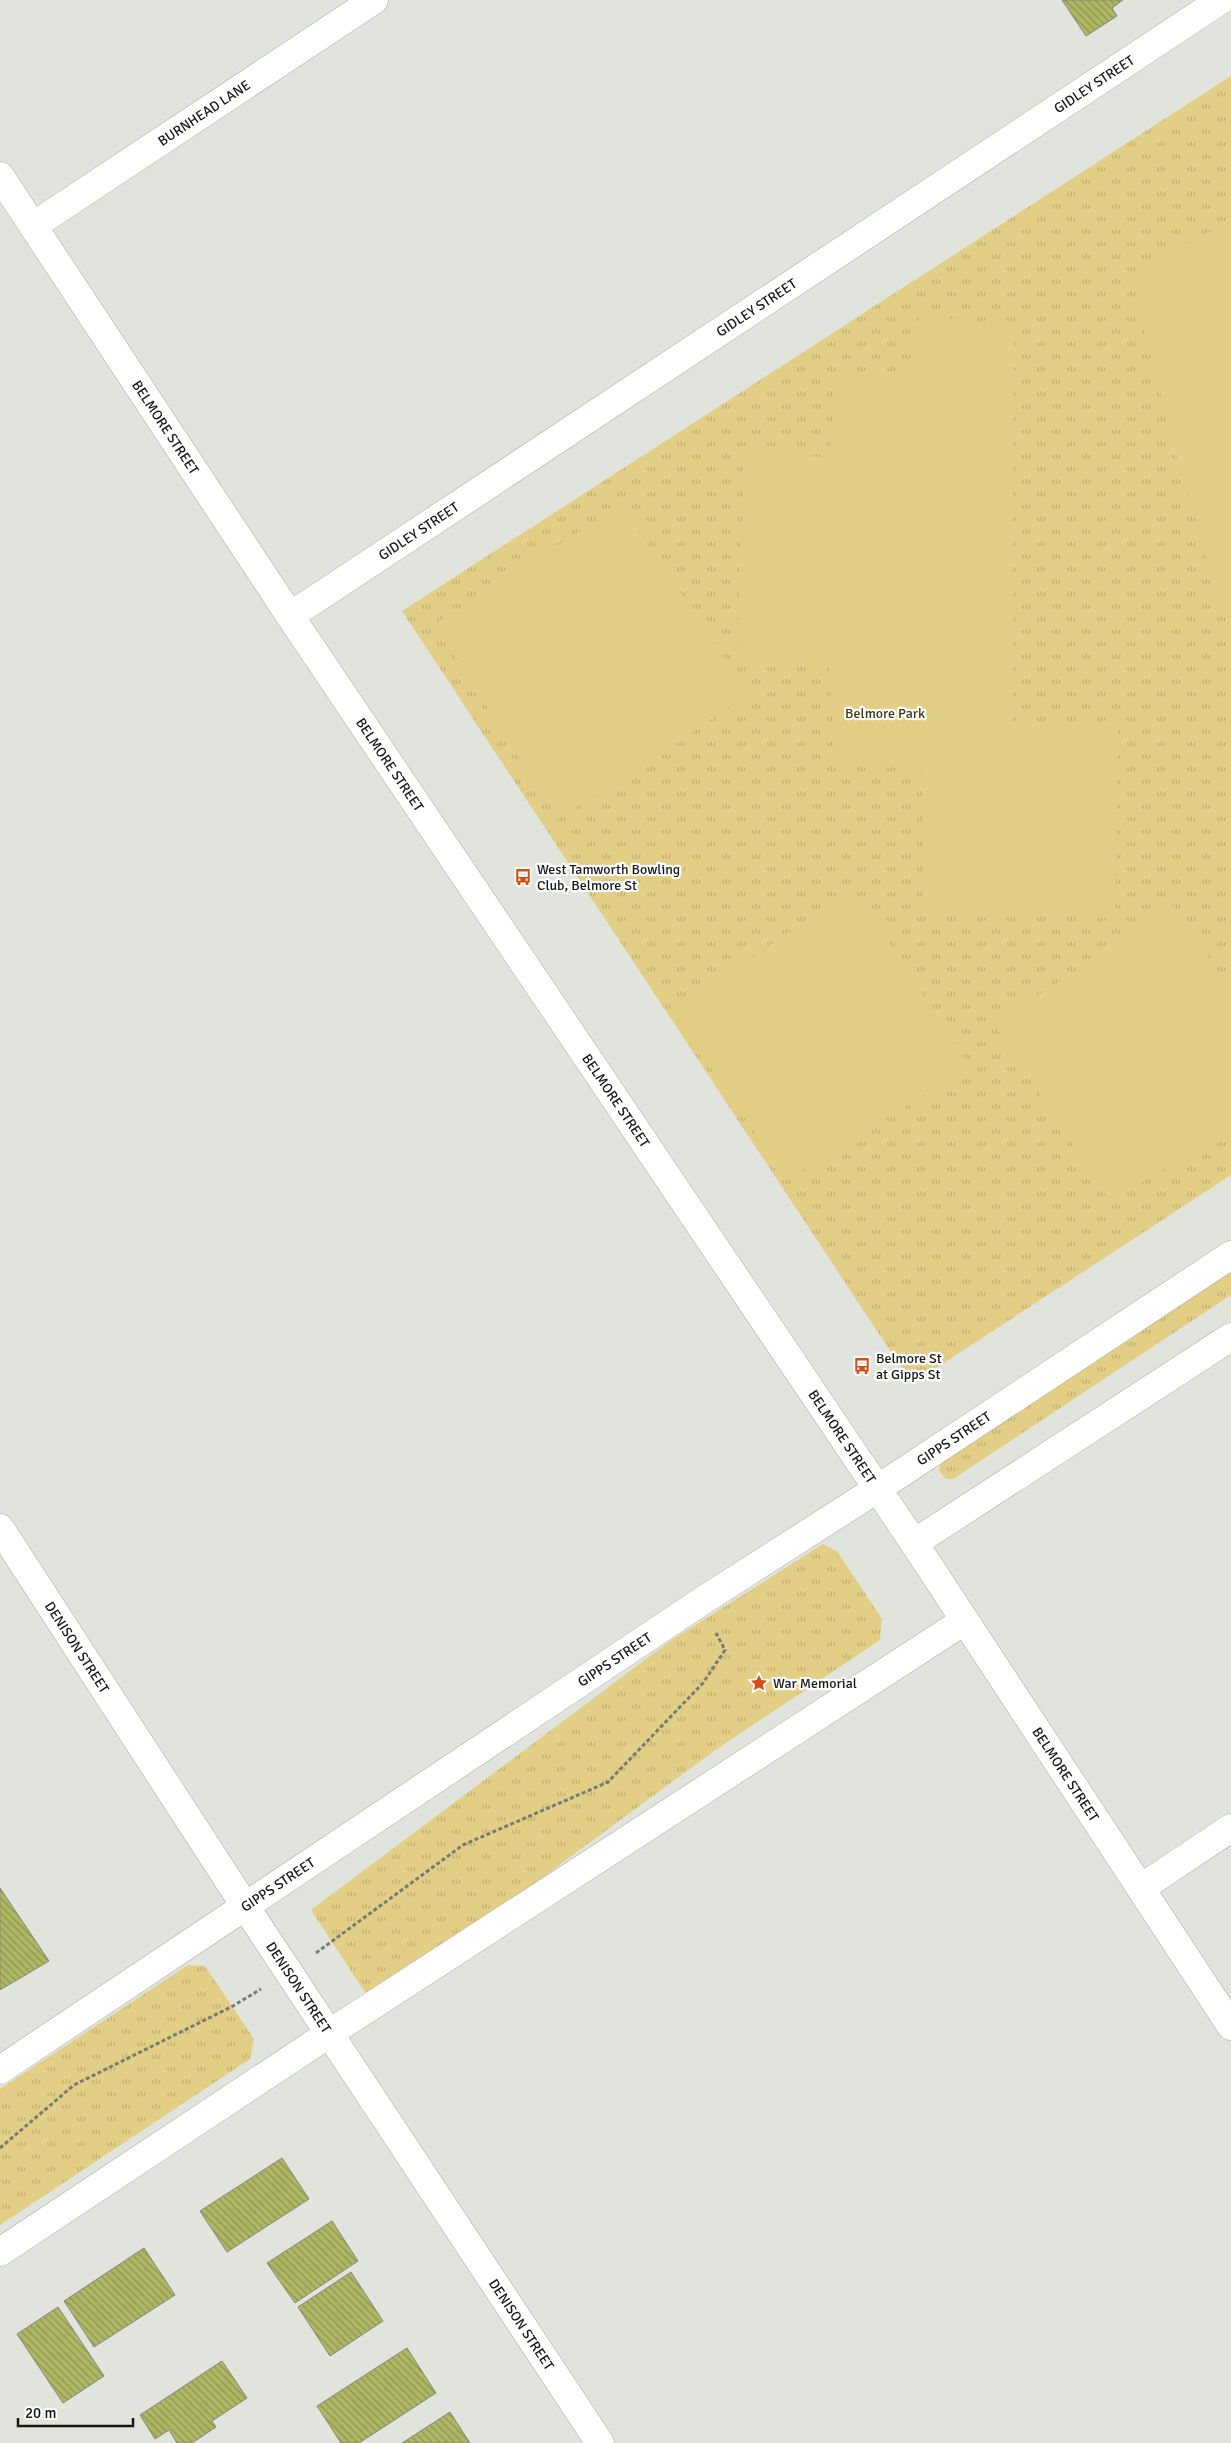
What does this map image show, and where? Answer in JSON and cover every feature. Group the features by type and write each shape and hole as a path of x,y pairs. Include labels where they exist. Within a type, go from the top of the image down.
{"street":[{"name":"BURNHEAD LANE","path":"33,226 374,0"},
{"name":"GIDLEY STREET","path":"290,616 1221,0"},
{"name":"BELMORE STREET","path":"0,176 290,616 914,1543 1231,2026"},
{"name":"GIPPS STREET","path":"0,2070 699,1603 877,1489 1231,1255"},
{"path":"914,1543 1231,1337"},
{"name":"DENISON STREET","path":"0,1528 245,1906 600,2443"},
{"path":"0,2252 330,2033 964,1621"},
{"path":"1141,1888 1231,1828"}],"path":[{"path":"0,2148 74,2086 232,2006 289,1973 463,1845 608,1782 703,1683 725,1650 712,1625"}],"green space":[{"name":"Belmore Park","path":"1231,76 1231,1175 912,1384 402,611"},
{"path":"1231,220 1231,639 1176,455 1131,275"},
{"path":"919,316 1014,324 1012,724 1117,728 1116,918 923,911 922,771 835,760 829,662 737,658 744,450 830,458 835,375 915,374"},
{"path":"621,504 749,695 558,819 435,624"},
{"path":"854,889 970,1067 786,1180 672,1010"},
{"path":"1174,906 1231,991 1231,1128 1110,1202 994,1024"},
{"path":"1231,1272 1231,1295 953,1479 946,1479 939,1471 941,1462"},
{"path":"823,1544 837,1551 882,1619 880,1640 714,1751 372,2003 311,1910 670,1641"},
{"path":"188,1965 205,1966 254,2039 250,2059 0,2225 0,2089"}],"building":[{"path":"1062,0 1123,0 1112,8 1117,16 1086,36"},
{"path":"0,1888 49,1961 0,1990"},
{"path":"282,2158 309,2199 227,2252 200,2211"},
{"path":"332,2221 358,2261 295,2303 267,2263"},
{"path":"144,2248 175,2295 94,2347 64,2301"},
{"path":"351,2272 383,2321 330,2356 298,2307"},
{"path":"58,2307 104,2376 63,2403 17,2334"},
{"path":"407,2348 436,2393 359,2443 341,2443 317,2406"},
{"path":"222,2361 247,2398 212,2421 216,2427 192,2443 177,2443 169,2430 155,2439 140,2415"},
{"path":"450,2412 470,2443 402,2443"}],"place":[{"name":"West Tamworth Bowling Club, Belmore St","path":"523,877"},
{"name":"Belmore St at Gipps St","path":"862,1366"},
{"name":"War Memorial","path":"759,1683"}]}
